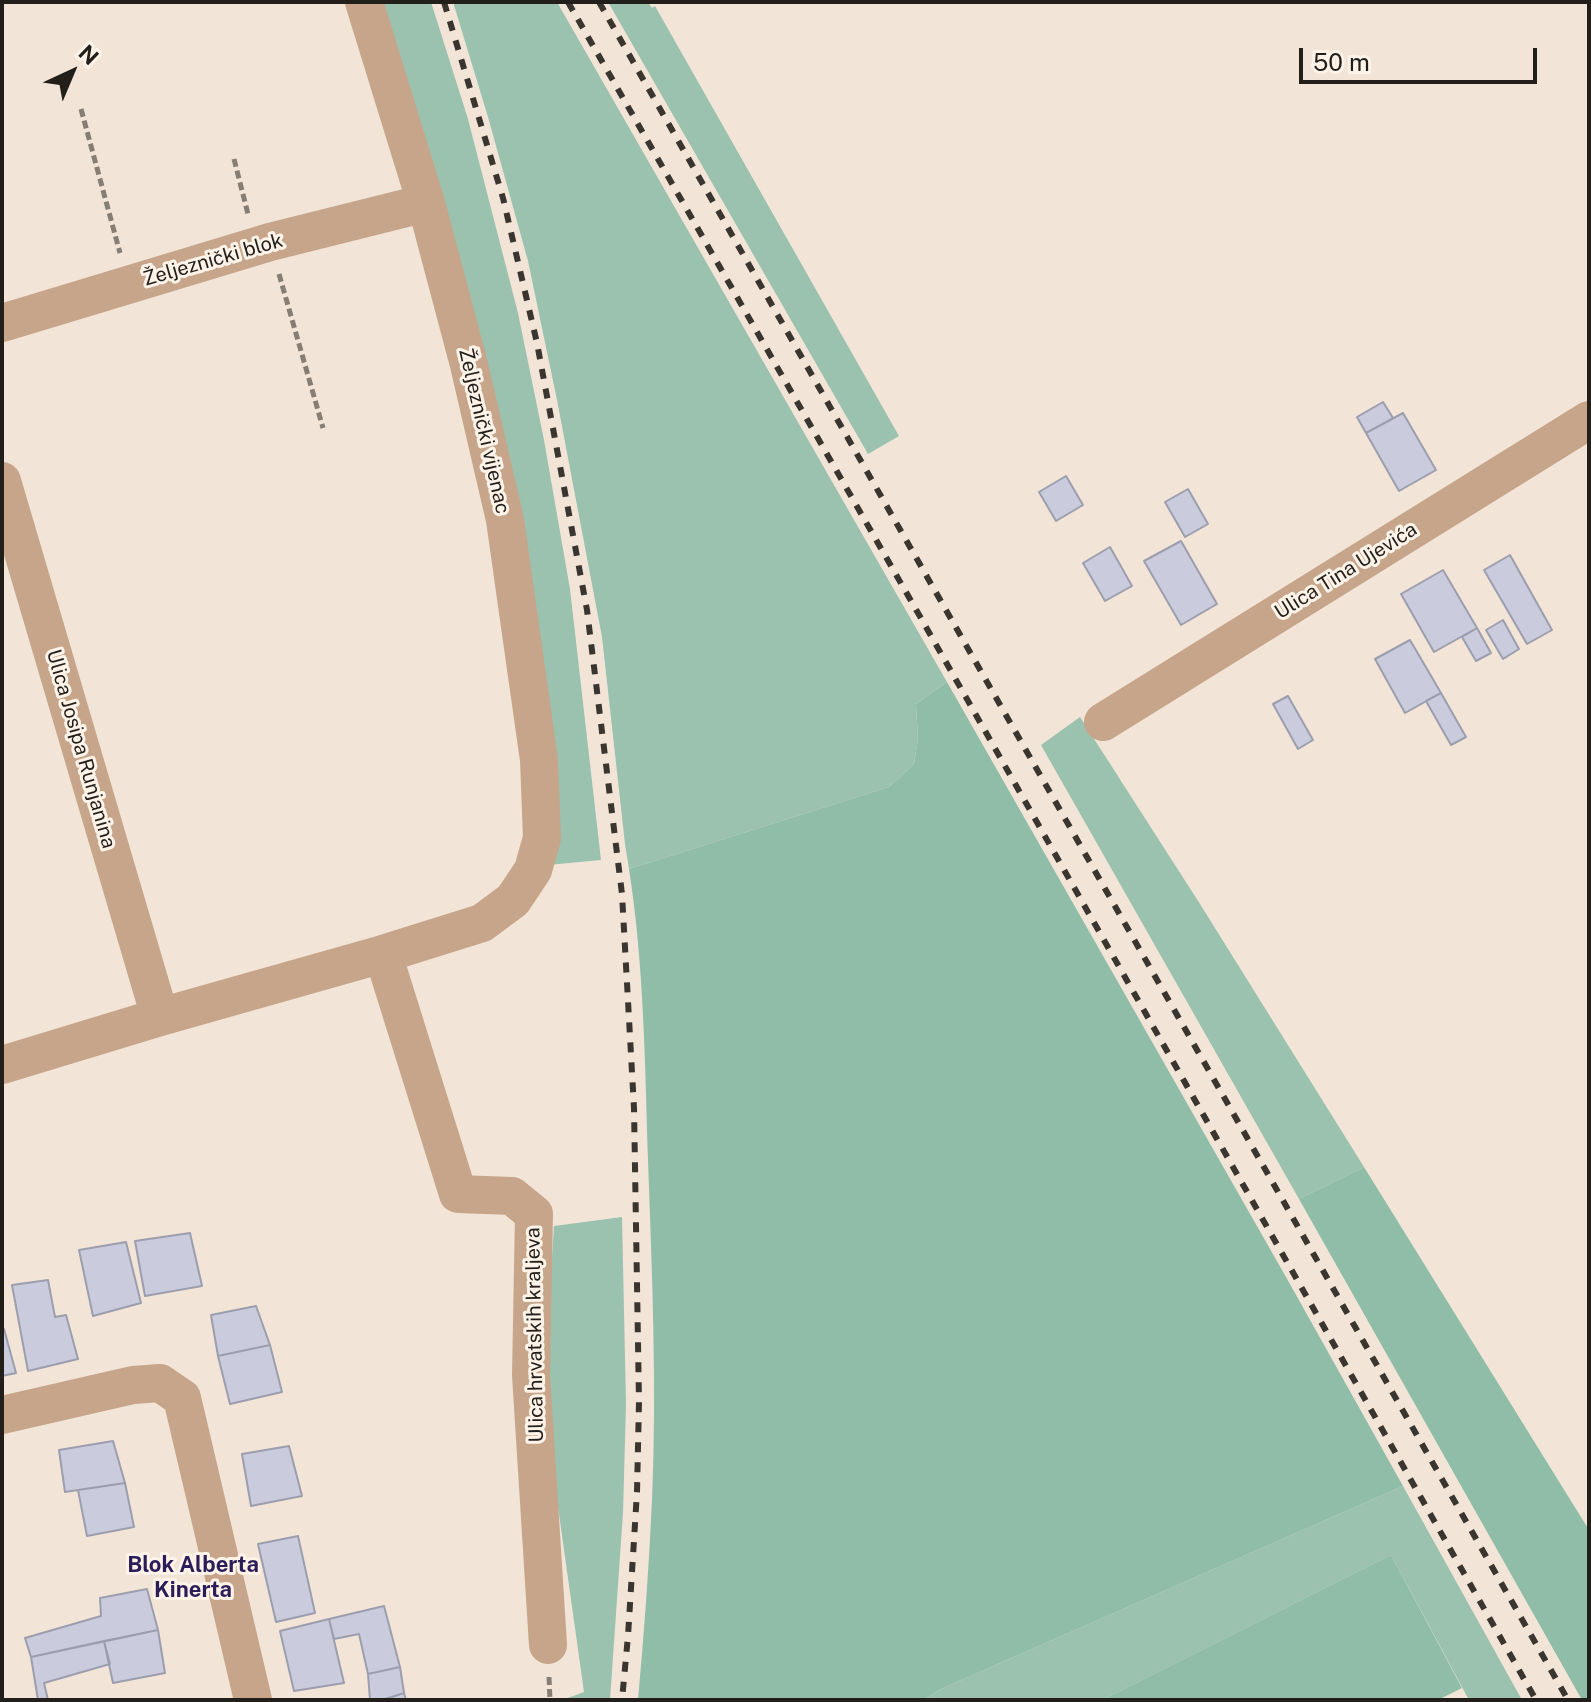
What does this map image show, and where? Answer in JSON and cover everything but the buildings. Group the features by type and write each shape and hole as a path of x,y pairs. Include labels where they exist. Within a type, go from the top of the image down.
{"street":[{"name":"Željeznički vijenac","path":"364,2 426,203 469,365 505,520 539,760 542,838 533,870 513,900 482,923 383,954"},
{"name":"Željeznički blok","path":"2,323 263,244 426,203"},
{"name":"Ulica Tina Ujevića","path":"1103,722 1584,435"},
{"name":"Ulica Josipa Runjanina","path":"2,481 160,1017"},
{"path":"2,1065 383,954"},
{"name":"Ulica hrvatskih kraljeva","path":"383,954 458,1194 512,1196 534,1214 531,1375 548,1645"},
{"path":"2,1415 133,1385 160,1383 182,1398 253,1700"}],"path":[{"path":"81,109 129,285"},
{"path":"234,159 323,428"}],"green space":[{"path":"380,2 431,2 468,119 518,313 570,589 601,860 548,865 532,622"},
{"path":"453,2 557,2 947,682 916,704 918,739 914,764 889,787 629,869 602,637 557,400 528,261"},
{"path":"608,2 648,2 652,8 655,6 899,436 868,454"},
{"path":"947,682 1403,1486 941,1689 923,1700 638,1700 651,1525 654,1373 643,1014 629,869 889,787 914,764 918,739 916,704"},
{"path":"1080,717 1364,1167 1299,1199 1041,745"},
{"path":"1364,1167 1589,1530 1589,1700 1582,1700 1299,1199"},
{"path":"622,1217 626,1404 623,1513 610,1700 562,1700 584,1692 547,1429 545,1370 554,1226"},
{"path":"1403,1486 1522,1700 1469,1700 1391,1555 1102,1700 923,1700 941,1689"},
{"path":"1391,1555 1462,1688 1438,1700 1102,1700"}],"railway":[{"path":"444,2 503,198 537,343 587,610 622,894 634,1108 639,1402 637,1492 622,1700"},
{"path":"568,2 1536,1700"},
{"path":"599,2 1568,1700"}],"district":[{"name":"Blok Alberta Kinerta","path":"193,1578"}]}
